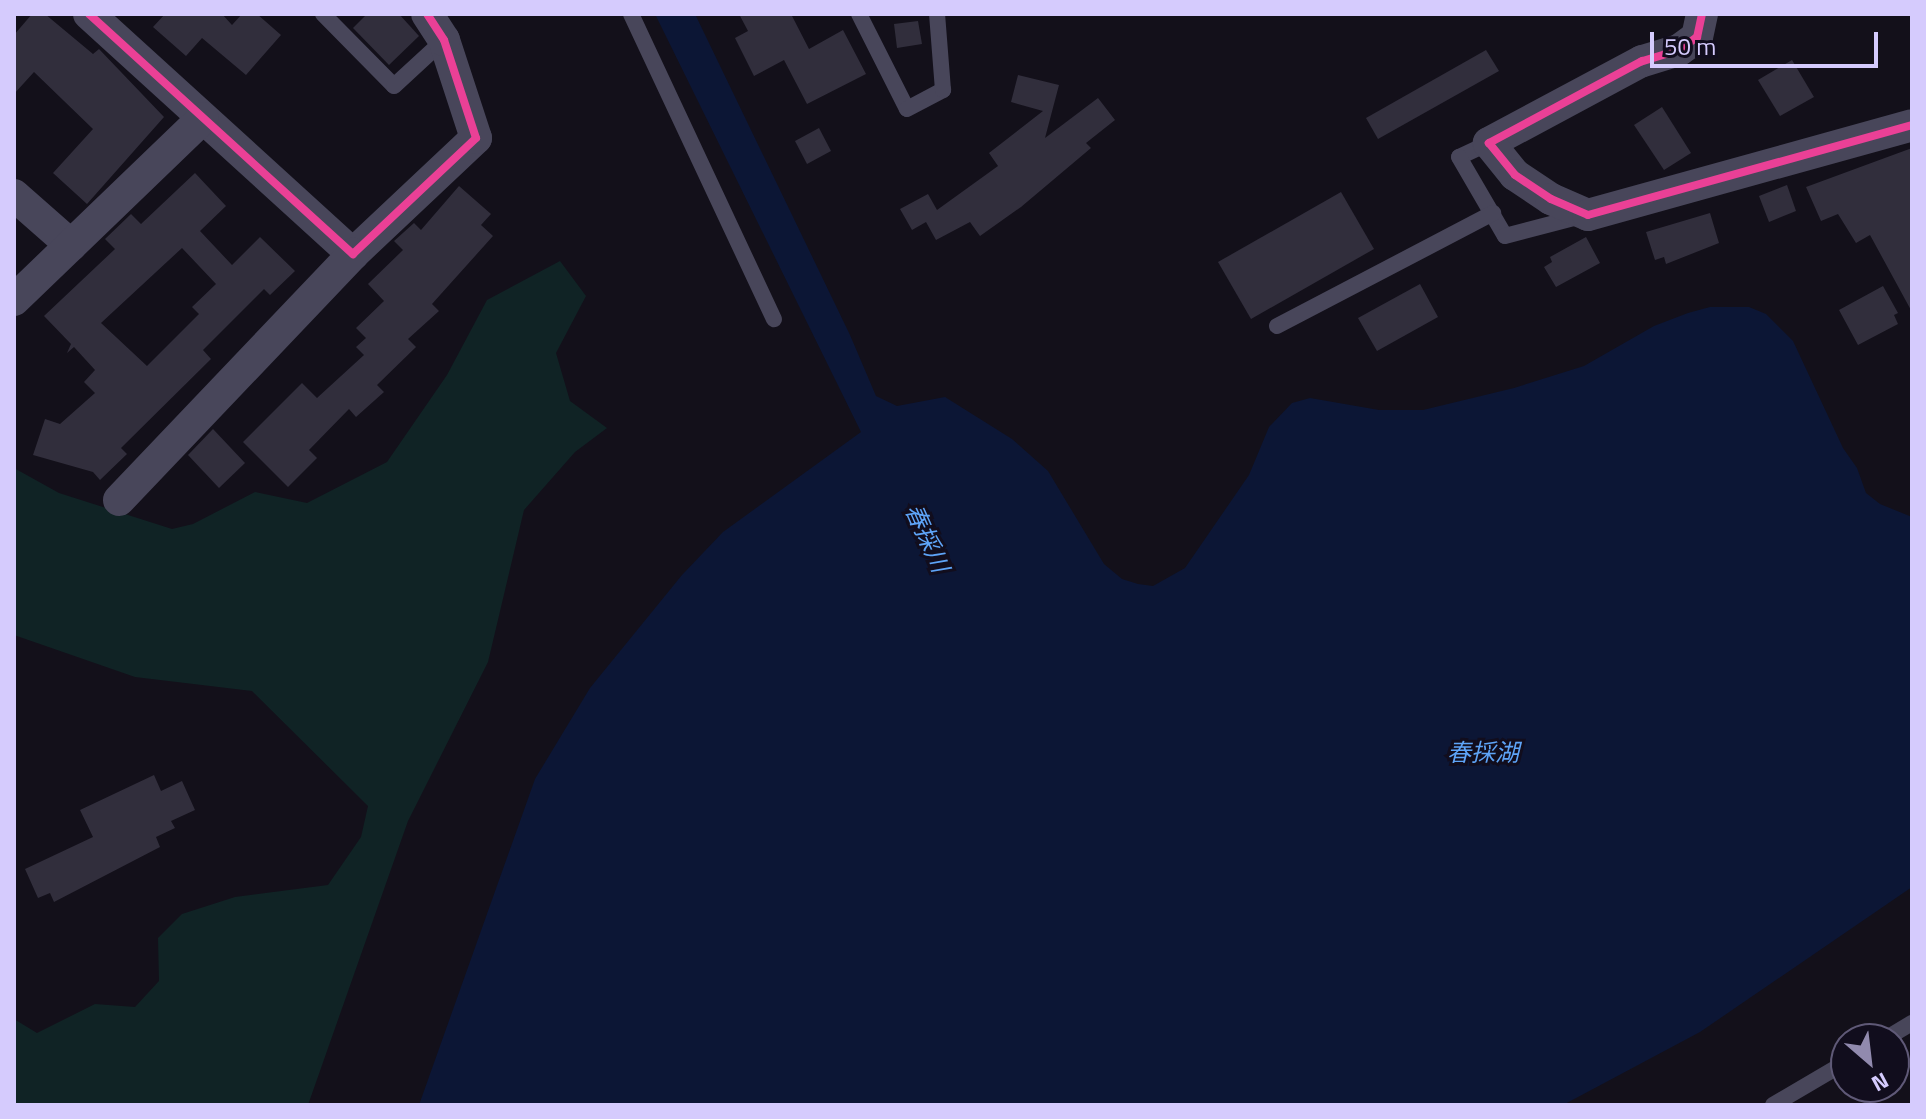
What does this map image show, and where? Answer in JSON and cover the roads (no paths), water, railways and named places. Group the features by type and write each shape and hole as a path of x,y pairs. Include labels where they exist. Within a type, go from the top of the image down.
{"street":[{"path":"89,14 353,254"},
{"path":"1702,14 1697,37 1679,50 1642,61 1489,143 1515,175 1551,199 1588,215 1912,125"},
{"path":"119,500 353,254 476,138 435,27"},
{"path":"14,300 203,118"},
{"path":"14,195 71,245"}],"lane":[{"path":"323,14 394,86 435,27"},
{"path":"631,14 774,319"},
{"path":"859,14 907,109 943,90 937,14"},
{"path":"1489,143 1459,157 1505,236 1588,215"},
{"path":"1277,326 1493,213"},
{"path":"1773,1105 1830,1071"}],"water":[{"name":"春採湖","path":"655,14 695,14 850,335 876,396 897,406 945,397 1012,439 1048,471 1104,564 1122,579 1138,584 1153,586 1185,568 1249,475 1269,427 1292,403 1310,398 1379,410 1423,410 1514,388 1584,366 1654,326 1688,313 1710,307 1749,307 1766,314 1793,341 1843,448 1857,468 1866,493 1880,504 1912,517 1912,887 1700,1032 1563,1105 419,1105 535,779 590,688 682,575 723,532 861,432"}],"water label":[{"name":"春採川","path":"927,538"}]}
